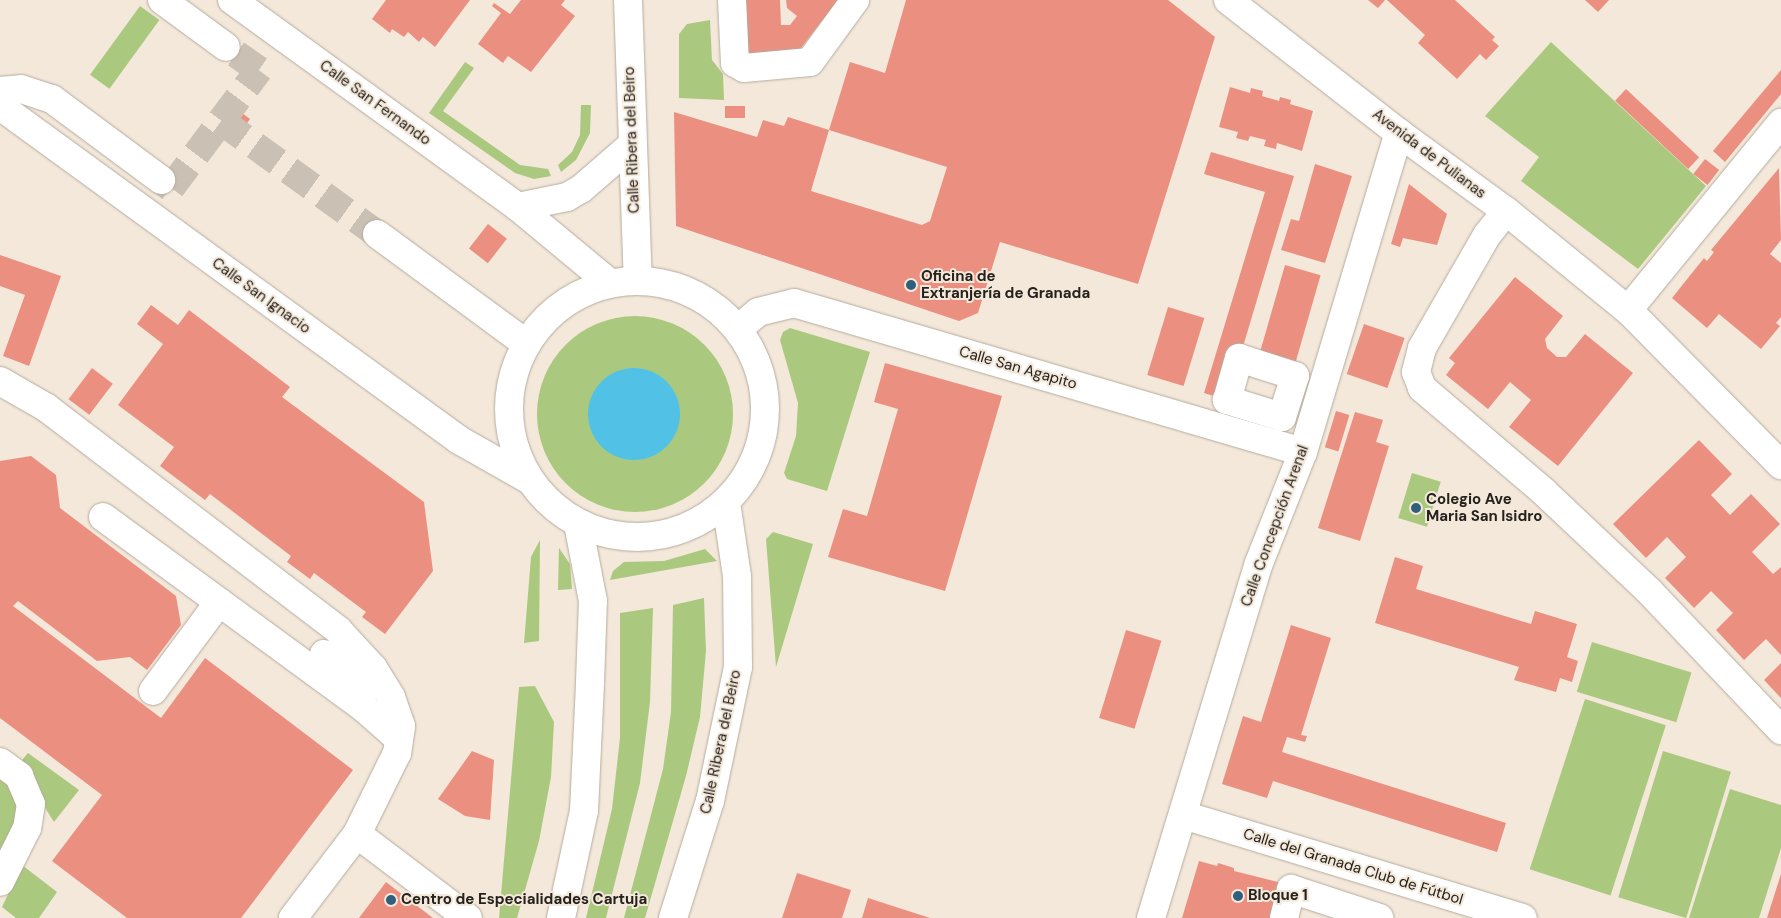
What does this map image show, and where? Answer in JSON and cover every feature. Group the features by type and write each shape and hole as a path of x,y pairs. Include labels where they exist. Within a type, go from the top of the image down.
{"street":[{"path":"162,0 226,47"},
{"name":"Calle San Fernando","path":"232,0 518,207 607,281"},
{"name":"Calle Ribera del Beiro","path":"628,0 638,281"},
{"path":"732,0 735,63 744,68 810,62 855,0"},
{"name":"Avenida de Pulianas","path":"1228,0 1399,133 1506,211 1628,310 1781,465"},
{"path":"0,91 21,89 52,99 161,180"},
{"name":"Calle San Ignacio","path":"0,106 459,440 528,479"},
{"path":"1628,310 1781,123"},
{"name":"Calle Concepción Arenal","path":"1151,918 1259,563 1303,452 1399,133"},
{"path":"518,207 567,197 581,189 632,145"},
{"path":"1506,211 1482,243 1422,348 1416,372 1422,388 1544,492 1649,590 1781,730"},
{"path":"377,234 527,344"},
{"path":"659,280 683,290 712,305 738,329 760,371 766,411 758,454 726,502 707,518 657,537 623,538 578,524 546,502 528,479 512,442 508,407 512,377 527,344 551,315 607,281 659,280"},
{"name":"Calle San Agapito","path":"738,329 758,312 794,303 1303,452"},
{"path":"0,381 47,408 338,630 372,668 391,697 401,726 397,753 357,834 293,918"},
{"name":"Calle Ribera del Beiro","path":"674,918 710,801 738,667 737,576 726,502"},
{"path":"103,517 364,709 399,739"},
{"path":"561,918 584,811 590,692 593,601 578,524"},
{"path":"153,691 219,602"},
{"path":"324,654 352,678 364,709"},
{"path":"0,762 19,776 31,804 27,828 0,882"},
{"name":"Calle del Granada Club de Fútbol","path":"1183,815 1523,918"},
{"path":"357,834 468,918"},
{"path":"1284,918 1291,889 1379,918"}],"green space":[{"path":"140,6 159,20 109,89 90,75"},
{"path":"710,20 712,60 723,74 724,100 679,98 679,34 687,24"},
{"path":"1551,42 1706,186 1638,269 1521,181 1539,157 1485,116"},
{"path":"465,62 474,68 443,111 520,165 548,169 551,176 534,179 515,173 429,113"},
{"path":"581,105 591,105 590,133 576,160 561,172 558,165 572,152 580,135"},
{"path":"625,316 645,316 673,323 697,338 711,352 726,376 733,404 733,424 726,452 711,476 697,490 673,505 645,512 625,512 597,505 573,490 559,476 544,452 537,424 537,404 544,376 559,352 573,338 597,323"},
{"path":"790,328 870,352 827,491 787,479 784,473 796,436 798,403 780,340 783,332"},
{"path":"1412,473 1441,482 1427,527 1398,518"},
{"path":"773,532 813,544 776,667 766,539"},
{"path":"540,540 539,641 524,643 531,557"},
{"path":"559,548 570,564 572,589 558,590"},
{"path":"705,549 717,561 610,580 613,571 624,562 664,561"},
{"path":"704,598 706,651 700,717 686,776 645,918 624,918 663,769 671,712 673,605"},
{"path":"653,608 650,702 640,783 606,918 586,918 612,809 620,738 620,613"},
{"path":"1592,642 1691,672 1676,722 1577,692"},
{"path":"535,686 554,722 551,777 539,841 517,918 499,918 519,687"},
{"path":"1585,699 1666,725 1611,896 1530,869"},
{"path":"1663,751 1731,772 1686,918 1618,897"},
{"path":"28,753 79,790 54,822 18,765"},
{"path":"0,777 17,794 19,822 0,852"},
{"path":"1730,789 1781,805 1781,848 1759,918 1689,918"},
{"path":"22,865 57,892 39,918 16,918 2,907"}],"water":[{"path":"634,368 652,372 666,382 676,396 680,414 676,432 666,446 652,456 634,460 616,456 602,446 592,432 588,414 592,396 602,382 616,372"}],"building":[{"path":"386,0 470,0 435,47 423,37 419,42 408,32 404,37 392,29 390,33 372,19"},
{"path":"521,0 565,0 561,5 575,16 531,72 508,56 503,63 478,44 501,13 492,6 494,3 510,14"},
{"path":"741,0 780,0 781,25 790,25 797,16 787,8 786,0 838,0 798,52 744,55"},
{"path":"906,0 1168,0 1215,37 1138,284 1000,242 978,313 959,321 676,226 674,112 757,137 763,120 784,126 788,117 829,130 850,62 885,73","holes":["829,130 947,167 930,221 922,225 811,191"]},
{"path":"1368,0 1385,0 1378,8"},
{"path":"1387,0 1455,0 1495,37 1492,40 1499,46 1486,60 1480,54 1457,79 1418,43 1425,35"},
{"path":"1585,0 1609,0 1598,12"},
{"path":"1781,70 1781,94 1725,162 1713,151"},
{"path":"1230,87 1250,93 1251,88 1263,91 1262,96 1279,101 1280,97 1291,100 1290,104 1313,111 1302,151 1277,143 1276,149 1264,146 1266,140 1250,136 1248,141 1236,138 1238,132 1219,127"},
{"path":"1626,89 1699,157 1688,169 1615,101"},
{"path":"230,104 250,119 233,143 223,136 231,126 220,119"},
{"path":"725,106 745,106 745,118 725,118"},
{"path":"1211,152 1294,176 1227,400 1204,393 1265,192 1204,174"},
{"path":"1705,159 1719,170 1707,185 1693,174"},
{"path":"1315,164 1352,176 1325,263 1281,250 1291,219 1299,221"},
{"path":"1779,168 1781,240 1770,254 1781,263 1781,317 1776,323 1780,326 1761,349 1719,314 1707,328 1672,298 1704,258 1707,261 1714,252 1711,250"},
{"path":"1409,184 1447,214 1437,245 1403,238 1400,247 1391,244"},
{"path":"325,194 337,203 333,209 321,200"},
{"path":"488,224 507,239 488,263 469,248"},
{"path":"0,255 61,276 29,366 3,356 25,295 0,286"},
{"path":"1285,265 1321,275 1292,373 1257,363"},
{"path":"1515,277 1563,316 1545,339 1547,348 1557,357 1566,357 1585,334 1633,373 1558,466 1509,427 1531,400 1510,382 1488,409 1446,375 1455,363 1449,358"},
{"path":"151,305 178,325 189,310 290,387 282,397 424,502 433,571 385,634 362,617 366,612 314,573 310,579 287,562 291,556 210,494 205,500 160,466 174,447 118,405 163,344 137,324"},
{"path":"1168,307 1204,318 1184,386 1147,375"},
{"path":"1364,324 1405,338 1387,388 1347,374"},
{"path":"885,363 1002,396 945,591 828,557 843,509 867,516 898,409 874,402"},
{"path":"92,368 113,384 89,415 69,399"},
{"path":"1336,411 1349,415 1338,451 1325,447"},
{"path":"1355,412 1383,420 1376,442 1389,446 1360,541 1318,528"},
{"path":"1699,440 1732,474 1711,495 1730,515 1751,494 1780,524 1752,552 1773,574 1781,567 1781,655 1766,639 1744,660 1716,630 1733,613 1711,591 1694,608 1665,578 1686,557 1667,537 1646,558 1613,524"},
{"path":"31,456 56,475 60,508 176,596 181,625 147,670 130,657 97,661 18,601 13,606 161,718 205,658 353,770 241,918 127,918 52,861 102,795 0,718 0,461"},
{"path":"1395,557 1423,566 1416,589 1531,624 1535,611 1577,624 1567,657 1578,661 1572,682 1560,678 1556,692 1514,680 1519,667 1375,623"},
{"path":"1291,625 1331,638 1301,735 1307,736 1305,742 1287,737 1282,752 1506,823 1497,852 1273,781 1267,798 1222,784 1243,716 1261,722"},
{"path":"1126,630 1161,641 1134,729 1099,718"},
{"path":"1781,663 1781,698 1764,680"},
{"path":"472,751 494,760 490,820 465,816 438,799"},
{"name":"Bloque 1","path":"1199,861 1217,866 1218,863 1234,868 1234,871 1290,885 1282,918 1182,918"},
{"path":"797,873 851,890 842,918 782,918"},
{"path":"1781,874 1781,918 1767,918"},
{"name":"Centro de Especialidades Cartuja","path":"386,882 433,918 359,918"},
{"path":"868,898 930,918 862,918"}],"tunnel":[{"path":"161,180 171,188 259,70 226,47"},
{"path":"221,121 377,234"}],"place":[{"name":"Oficina de Extranjería de Granada","path":"911,285"},
{"name":"Colegio Ave Maria San Isidro","path":"1416,508"},
{"name":"Bloque 1","path":"1238,896"},
{"name":"Centro de Especialidades Cartuja","path":"391,900"}]}
